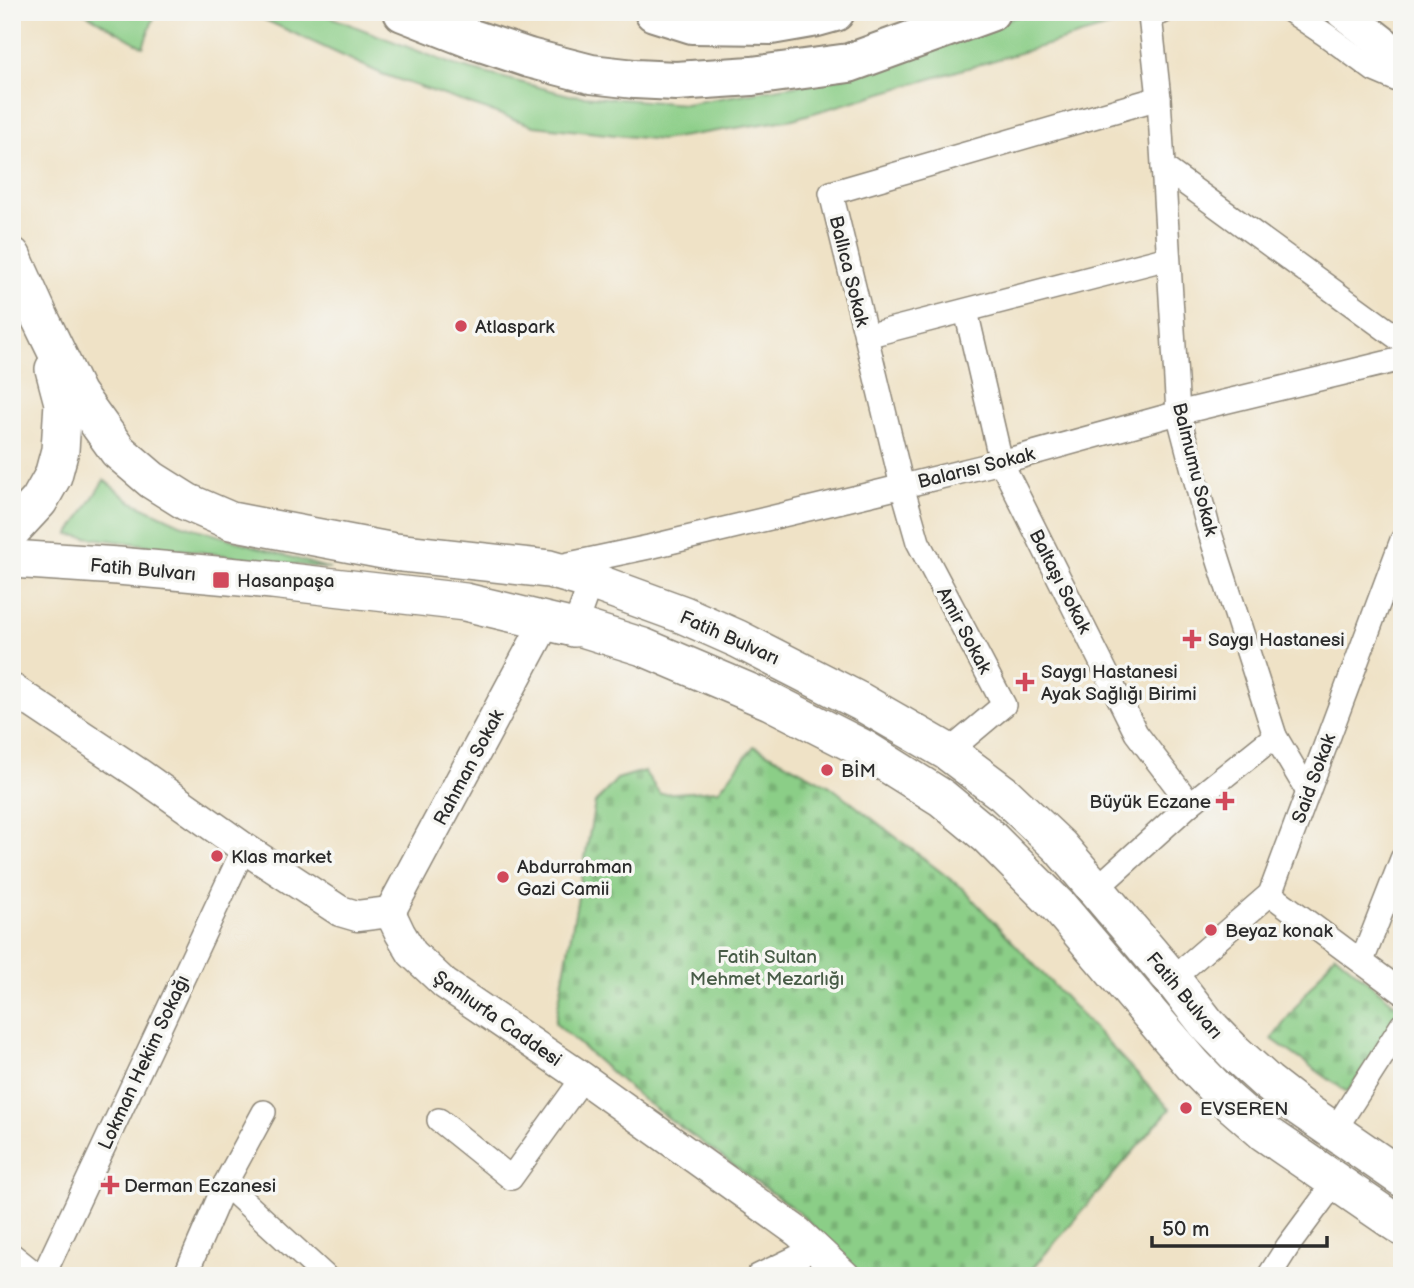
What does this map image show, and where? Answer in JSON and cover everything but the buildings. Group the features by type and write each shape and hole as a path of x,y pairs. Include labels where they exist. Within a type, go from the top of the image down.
{"highway":[{"path":"403,12 472,39 591,74 676,81 752,76 849,63 990,12"},
{"path":"654,12 692,24 771,25 835,12"},
{"path":"752,76 847,48 929,12"}],"main road":[{"path":"1343,12 1402,58"},
{"name":"Fatih Bulvarı","path":"12,256 77,394 118,451 152,480 187,502 230,521 394,552 550,569 591,581 684,615 769,654 861,702 948,752 1004,794 1060,847 1207,1024 1234,1052 1299,1107 1402,1178"},
{"path":"14,556 53,476 60,450 63,403 41,320"},
{"name":"Fatih Bulvarı","path":"14,556 465,602 579,627 643,647 770,701 864,749 923,784 988,836 1059,907 1194,1066 1226,1099 1265,1133 1402,1227"},
{"path":"923,784 948,752"},
{"path":"1068,918 1096,889"}],"street":[{"name":"Balmumu Sokak","path":"1163,12 1150,16 1159,98 1178,413 1209,527 1275,736 1308,792"},
{"path":"1292,12 1374,71 1402,82"},
{"name":"Ballıca Sokak","path":"1159,98 831,193 866,336 1168,258"},
{"path":"1163,167 1402,341"},
{"name":"Baltaşı Sokak","path":"966,311 1001,462 1136,733 1190,804"},
{"path":"866,336 902,486"},
{"name":"Balarısı Sokak","path":"550,569 1001,462 1178,413 1402,359"},
{"name":"Amir Sokak","path":"902,486 918,542 1004,705 948,752"},
{"name":"Said Sokak","path":"1172,979 1270,894 1402,540"},
{"path":"560,624 591,581 630,551"},
{"name":"Rahman Sokak","path":"390,912 560,624"},
{"path":"12,690 340,911 357,916 390,912"},
{"path":"1096,889 1190,804 1275,736"},
{"name":"Lokman Hekim Sokağı","path":"40,1276 244,848"},
{"path":"1362,961 1402,859"},
{"path":"1270,894 1402,992"},
{"name":"Şanlıurfa Caddesi","path":"390,912 412,953 444,984 583,1077 799,1232 845,1276"},
{"path":"1334,1130 1402,1025"},
{"path":"439,1120 511,1178 583,1077"},
{"path":"185,1276 225,1184 264,1112"},
{"path":"1269,1276 1336,1181"},
{"path":"225,1184 325,1276"},
{"path":"758,1276 816,1248"},
{"path":"12,1255 40,1276"}],"green space":[{"path":"83,12 156,12 143,47"},
{"path":"248,12 318,12 454,65 569,95 685,104 840,78 1028,12 1128,12 1122,23 793,119 661,140 534,126 382,74"},
{"path":"104,480 130,501 180,524 330,569 69,535"},
{"name":"Fatih Sultan Mehmet Mezarlığı","path":"754,746 830,786 963,889 1170,1109 1026,1276 862,1276 801,1214 643,1100 555,1023 595,803 617,779 644,771 660,794 719,790"},
{"path":"1335,954 1402,1010 1402,1015 1347,1092 1272,1039"}],"place":[{"name":"Atlaspark","path":"461,326"},
{"name":"Hasanpaşa","path":"221,580"},
{"name":"Saygı Hastanesi","path":"1192,639"},
{"name":"Saygı Hastanesi Ayak Sağlığı Birimi","path":"1025,682"},
{"name":"BİM","path":"827,770"},
{"name":"Büyük Eczane","path":"1225,801"},
{"name":"Klas market","path":"217,856"},
{"name":"Abdurrahman Gazi Camii","path":"503,877"},
{"name":"Beyaz konak","path":"1211,930"},
{"name":"EVSEREN","path":"1186,1108"},
{"name":"Derman Eczanesi","path":"110,1185"}]}
